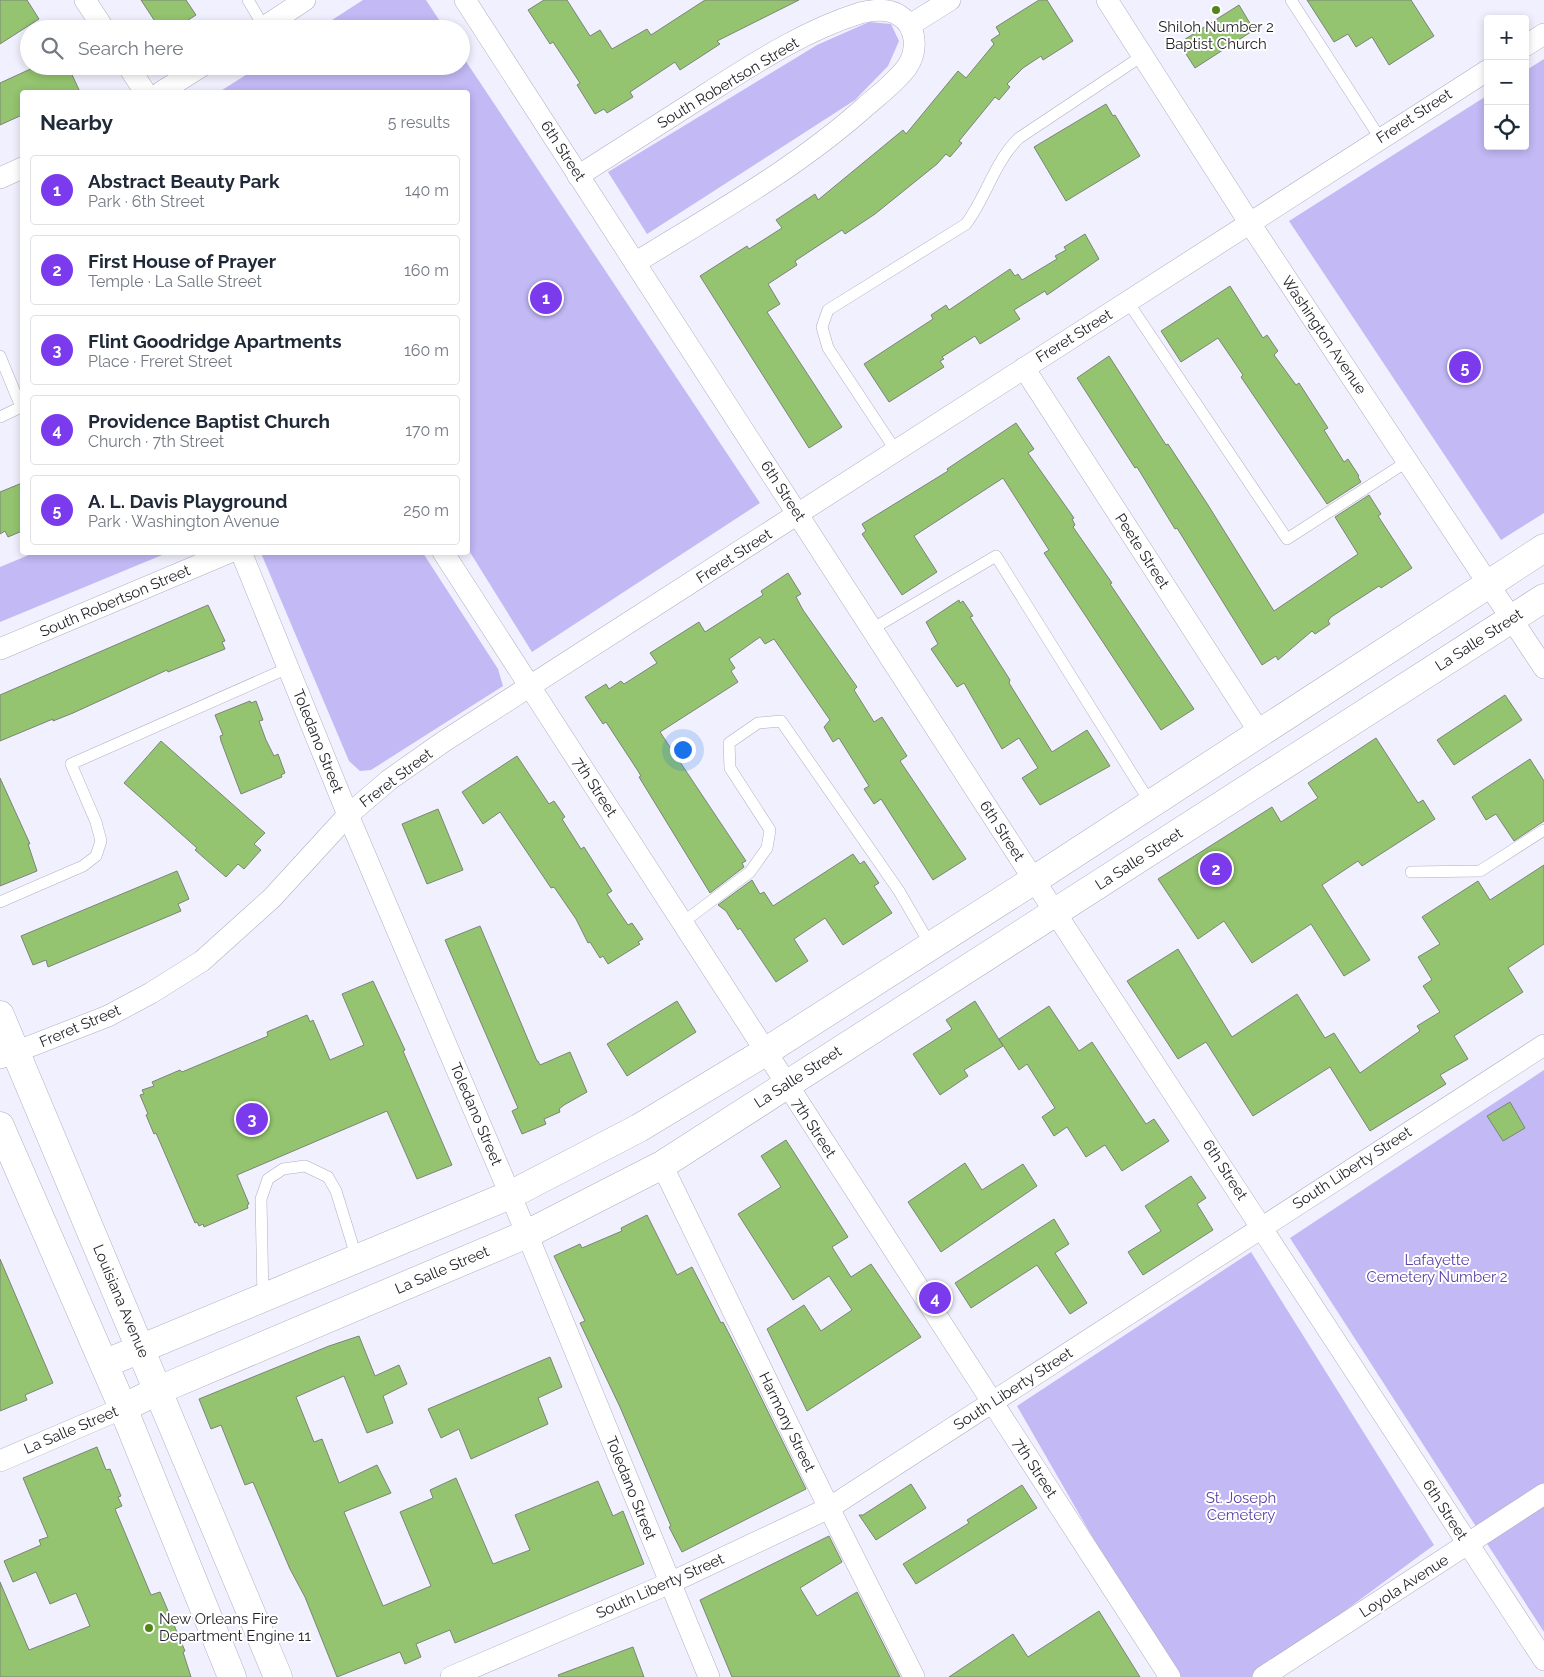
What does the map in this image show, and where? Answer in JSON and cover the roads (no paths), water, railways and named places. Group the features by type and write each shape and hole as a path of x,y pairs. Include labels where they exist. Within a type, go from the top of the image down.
{"street":[{"path":"85,0 98,20"},
{"path":"274,20 305,0"},
{"name":"6th Street","path":"466,0 1034,880 1544,1660"},
{"path":"635,263 810,152 846,124 897,79 908,66 915,45 910,26 950,0"},
{"name":"Washington Avenue","path":"1106,0 1249,222 1489,584 1541,657"},
{"name":"South Robertson Street","path":"578,176 767,56 805,36 868,11 887,10 899,15 910,26"},
{"path":"1529,43 1544,34"},
{"name":"Freret Street","path":"8,1055 108,1016 202,961 272,898 348,815 397,775 530,686 1484,73"},
{"path":"134,75 144,90"},
{"path":"164,90 188,75"},
{"path":"0,178 20,169"},
{"name":"Peete Street","path":"1024,368 1260,733"},
{"path":"104,1364 510,1195 639,1128 765,1052 1034,880 1544,548"},
{"name":"South Robertson Street","path":"0,649 223,555"},
{"name":"Toledano Street","path":"241,555 348,815 527,1234 709,1677"},
{"name":"7th Street","path":"445,555 1170,1677"},
{"name":"La Salle Street","path":"0,1461 123,1408 159,1390 527,1234 662,1165 1544,598"},
{"name":"Louisiana Avenue","path":"0,1014 8,1055 141,1348 278,1677"},
{"name":"South Liberty Street","path":"451,1677 670,1583 829,1508 1544,1045"},
{"path":"0,1126 123,1408 232,1677"},
{"name":"Harmony Street","path":"662,1165 829,1508 914,1677"},
{"name":"Loyola Avenue","path":"1263,1677 1544,1494"},
{"path":"202,1604 241,1588"}],"lane":[{"path":"248,0 258,20"},
{"path":"1292,0 1380,138"},
{"path":"896,451 828,348 822,328 828,310 966,224 978,208 997,166 1009,148 1019,138 1142,56"},
{"path":"1128,302 1287,539 1408,461"},
{"path":"0,356 20,405"},
{"path":"0,416 20,407"},
{"path":"872,630 996,556 1151,804"},
{"path":"0,902 83,866 96,856 101,841 96,822 71,764 288,668"},
{"path":"682,923 750,872 767,848 770,830 730,768 729,743 758,723 780,721 899,891 931,946"},
{"path":"1411,872 1480,871 1544,830"},
{"path":"263,1298 260,1199 268,1178 284,1168 305,1166 328,1177 336,1191 357,1259"}],"place":[{"name":"Shiloh Number 2 Baptist Church","path":"1216,10"},
{"name":"Abstract Beauty Park","path":"546,298"},
{"name":"A. L. Davis Playground","path":"1465,367"},
{"name":"First House of Prayer","path":"1216,869"},
{"name":"Flint Goodridge Apartments","path":"252,1119"},
{"name":"Providence Baptist Church","path":"935,1298"},
{"name":"New Orleans Fire Department Engine 11","path":"149,1628"}],"park label":[{"name":"Lafayette Cemetery Number 2","path":"1437,1268"},
{"name":"St. Joseph Cemetery","path":"1241,1506"}]}
